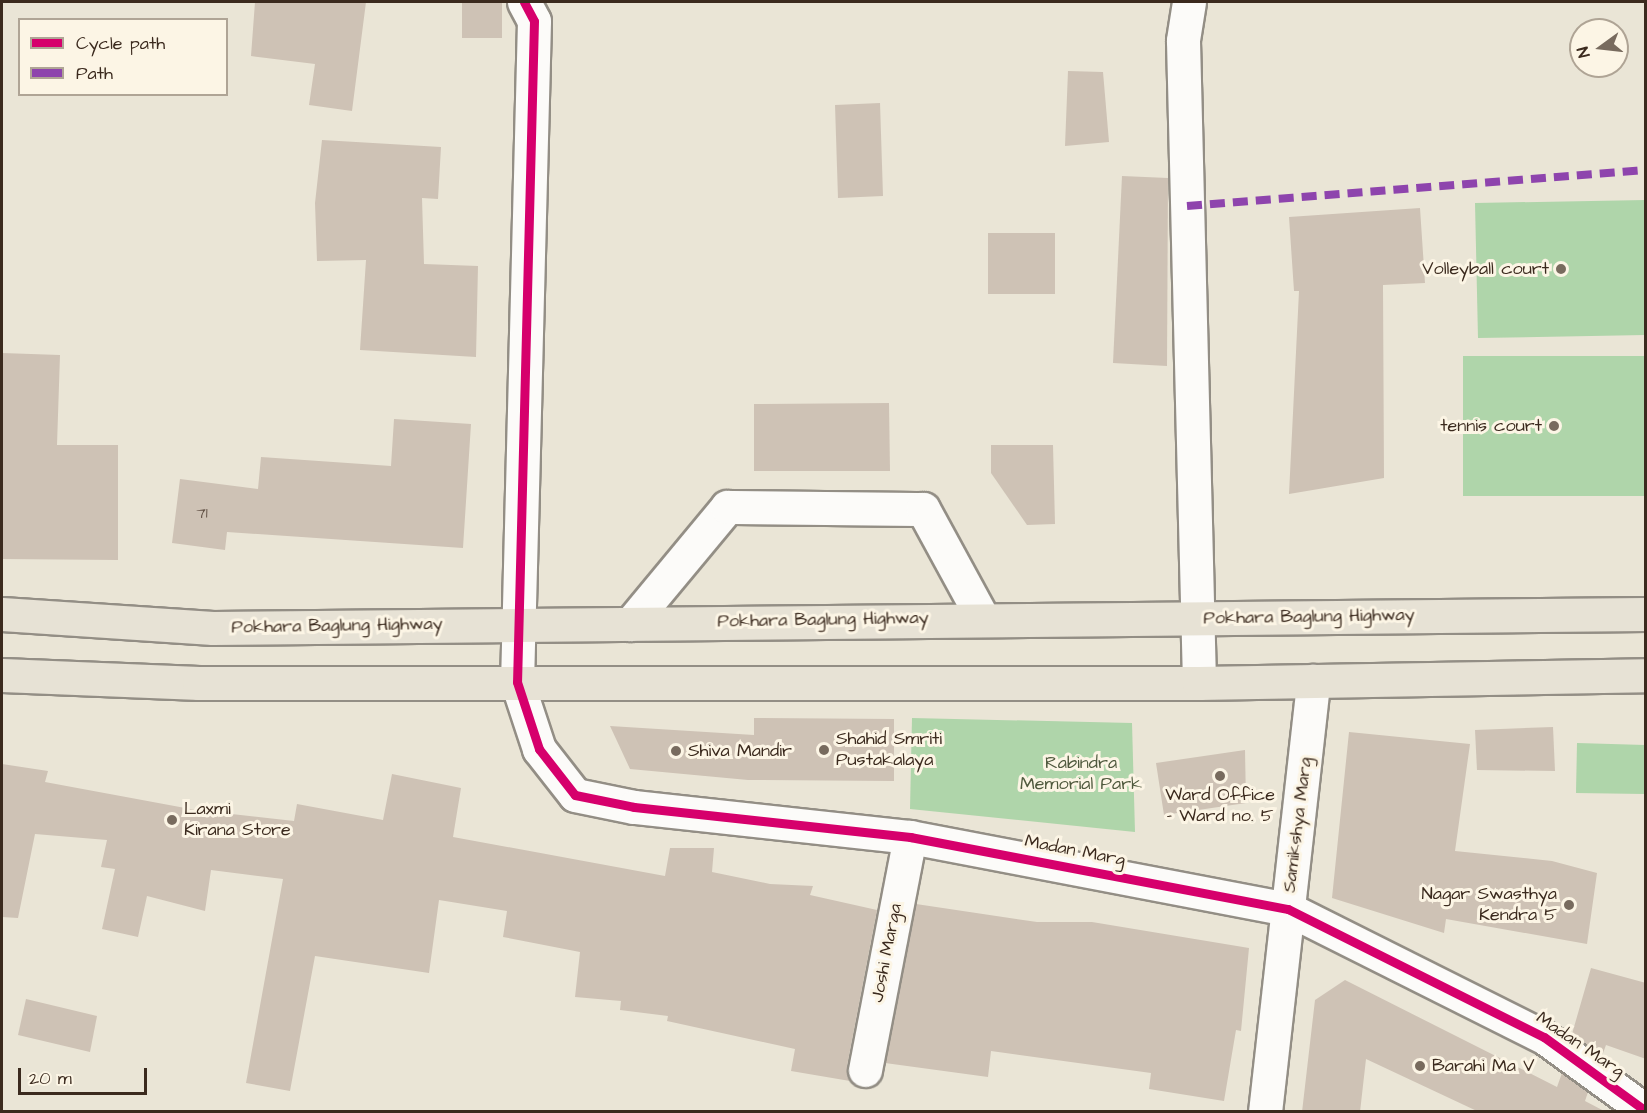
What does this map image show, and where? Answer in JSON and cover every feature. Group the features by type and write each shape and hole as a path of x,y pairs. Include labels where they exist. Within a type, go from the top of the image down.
{"highway":[{"name":"Pokhara Baglung Highway","path":"2,614 213,628 518,623 630,624 982,617 1199,619 1646,614"},
{"path":"2,675 199,683 1199,683 1646,675"}],"street":[{"name":"Madan Marg","path":"524,2 534,21 517,682 538,749 575,795 634,807 910,837 1288,909 1545,1037 1646,1111"},
{"path":"1190,2 1184,53 1199,683"},
{"path":"630,624 727,507 923,509 982,617"},
{"name":"Samikshya Marg","path":"1265,1112 1313,681"},
{"name":"Joshi Marga","path":"865,1070 910,837"}],"green space":[{"name":"Volleyball court","path":"1645,200 1645,335 1478,338 1475,203"},
{"name":"tennis court","path":"1463,356 1645,356 1645,496 1463,496"},
{"name":"Rabindra Memorial Park","path":"912,718 1132,723 1135,832 910,809"},
{"path":"1577,743 1645,745 1644,794 1576,793"}],"building":[{"path":"255,2 366,2 352,111 309,105 315,64 251,56"},
{"path":"462,2 502,2 502,38 462,38"},
{"path":"1068,71 1103,72 1109,142 1065,146"},
{"path":"880,103 883,196 838,198 835,105"},
{"path":"322,140 441,147 438,199 422,198 424,264 478,266 476,357 360,350 366,260 317,261 315,203"},
{"path":"1122,176 1168,178 1167,366 1113,363"},
{"path":"1420,208 1425,283 1383,285 1384,478 1289,494 1299,291 1294,291 1289,217"},
{"path":"988,233 1055,233 1055,294 988,294"},
{"path":"2,353 60,355 57,445 118,445 118,560 2,559"},
{"path":"889,403 890,471 754,471 754,404"},
{"path":"394,419 471,424 463,548 227,532 225,550 172,543 180,479 258,489 261,457 391,466"},
{"path":"991,445 1053,445 1055,524 1027,525 991,473"},
{"path":"754,718 894,719 894,781 748,780 630,769 610,726 754,735"},
{"path":"1553,727 1555,771 1477,770 1475,730"},
{"path":"1349,732 1470,744 1455,851 1552,861 1597,873 1587,944 1446,919 1444,933 1332,898"},
{"path":"1245,750 1246,803 1164,815 1156,763"},
{"path":"2,764 48,771 45,782 196,810 294,821 297,804 383,820 392,774 461,788 453,837 665,876 670,848 714,848 712,872 770,884 813,886 810,895 877,910 847,1066 850,1081 791,1071 795,1049 667,1021 668,1016 620,1010 621,1001 575,997 580,952 503,937 507,911 439,900 429,973 315,956 290,1091 246,1083 283,879 211,870 205,911 147,896 138,937 102,929 115,869 101,867 107,840 35,834 18,918 2,917"},
{"path":"916,904 1037,922 1092,922 1249,948 1241,1031 1236,1030 1224,1101 1149,1089 1151,1073 991,1051 988,1077 885,1063"},
{"path":"1591,968 1646,983 1646,1059 1606,1045 1602,1056 1572,1034"},
{"name":"Barahi Ma V","path":"1345,980 1557,1087 1562,1073 1588,1092 1585,1101 1606,1112 1479,1112 1366,1059 1360,1112 1302,1112 1315,1000"},
{"path":"26,999 97,1016 90,1052 18,1035"}],"marked path":[{"path":"1187,206 1646,170"}],"cycle path":[{"path":"524,2 534,21 517,682 539,749 575,795 634,807 910,837 1288,909 1544,1037 1646,1111"}],"place":[{"name":"Volleyball court","path":"1561,269"},
{"name":"tennis court","path":"1554,426"},
{"name":"Shahid Smriti Pustakalaya","path":"824,750"},
{"name":"Shiva Mandir","path":"676,751"},
{"name":"Ward Office - Ward no. 5","path":"1220,776"},
{"name":"Laxmi Kirana Store","path":"172,820"},
{"name":"Nagar Swasthya Kendra 5","path":"1569,905"},
{"name":"Barahi Ma V","path":"1420,1066"}]}
